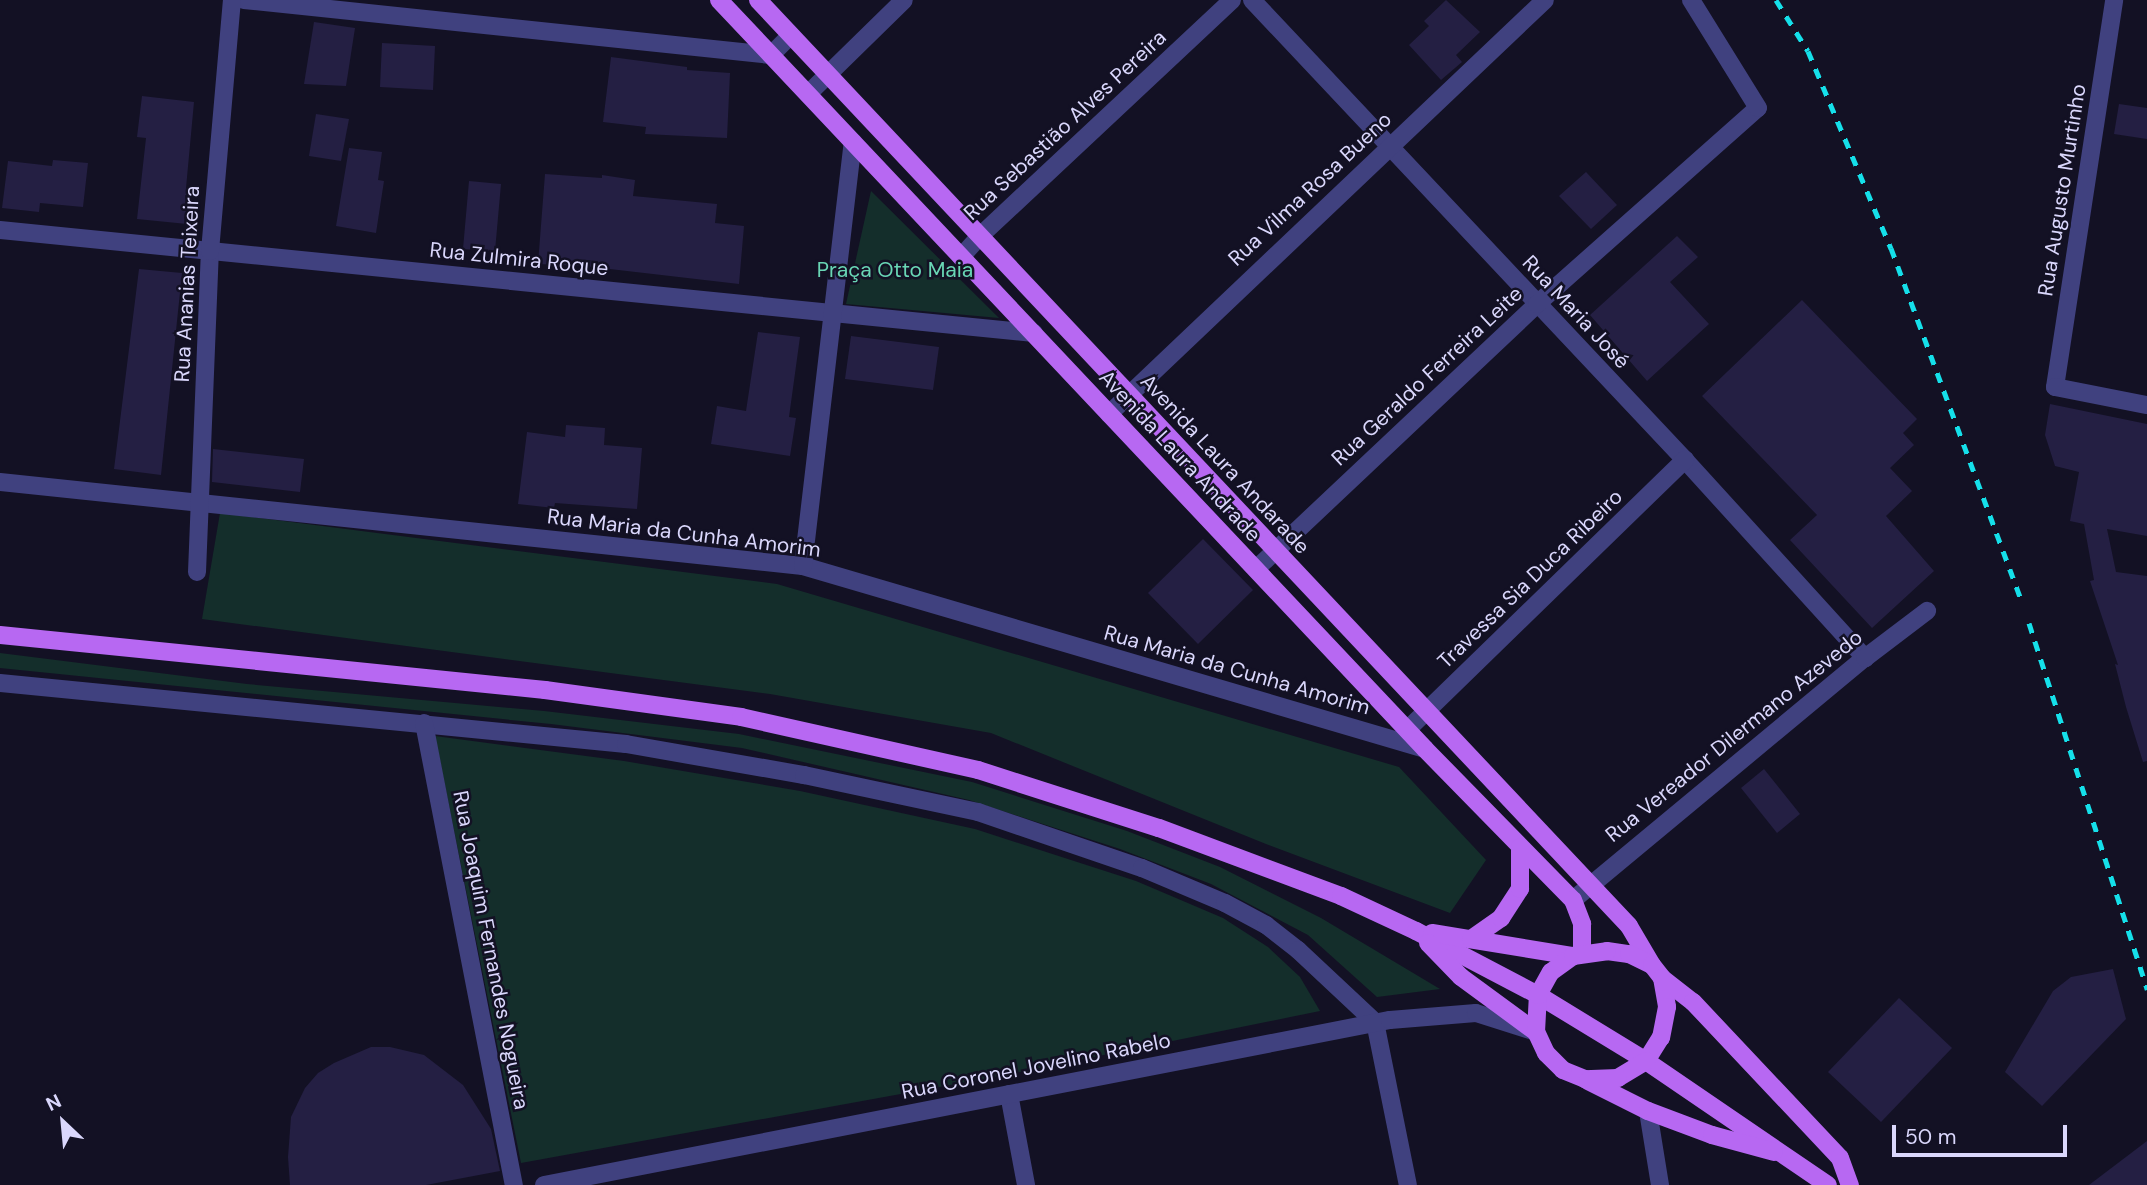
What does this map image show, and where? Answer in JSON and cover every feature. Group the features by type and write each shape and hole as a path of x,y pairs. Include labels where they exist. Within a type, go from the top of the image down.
{"main road":[{"name":"Avenida Laura Andrade","path":"719,0 1425,749 1573,900 1582,924 1578,955"},
{"name":"Avenida Laura Andarade","path":"758,0 1629,926 1657,972"},
{"path":"0,635 545,690 741,717 978,770 1159,828 1341,896 1416,931 1538,995 1646,1061 1828,1185"},
{"path":"1471,939 1501,918 1520,888 1520,847"},
{"path":"1416,931 1578,955 1607,951 1629,954 1657,972 1693,1002 1840,1158 1850,1185"},
{"path":"1416,931 1461,977 1536,1032 1546,1053 1563,1070 1648,1111 1712,1135 1789,1156"},
{"path":"1536,1032 1538,995 1552,972 1578,955"},
{"path":"1585,1079 1618,1078 1646,1061 1661,1037 1668,1007 1657,972"}],"street":[{"name":"Rua Ananias Teixeira","path":"197,572 210,251 232,0"},
{"path":"244,0 771,55 791,35"},
{"path":"808,94 904,0"},
{"name":"Rua Sebastião Alves Pereira","path":"961,257 980,236 1232,0"},
{"name":"Rua Maria José","path":"1252,0 1685,460 1865,658"},
{"name":"Rua Vilma Rosa Bueno","path":"1109,414 1128,393 1545,0"},
{"name":"Rua Geraldo Ferreira Leite","path":"1255,569 1536,304 1758,108 1691,0"},
{"name":"Rua Augusto Murtinho","path":"2114,0 2055,387 2147,405"},
{"path":"803,566 853,142"},
{"name":"Rua Zulmira Roque","path":"0,230 1034,334"},
{"name":"Travessa Sia Duca Ribeiro","path":"1407,730 1685,460"},
{"name":"Rua Maria da Cunha Amorim","path":"0,482 803,566 1425,749"},
{"name":"Rua Vereador Dilermano Azevedo","path":"1573,900 1865,658 1927,611"},
{"path":"0,683 626,744 804,775 978,812 1142,868 1225,903 1266,925 1298,950 1375,1023 1408,1185"},
{"name":"Rua Joaquim Fernandes Nogueira","path":"424,723 514,1185"},
{"name":"Rua Coronel Jovelino Rabelo","path":"544,1185 1375,1023 1476,1013 1536,1032"},
{"path":"1009,1094 1026,1185"},
{"path":"1648,1111 1660,1185"}],"green space":[{"name":"Praça Otto Maia","path":"871,191 999,318 846,304"},
{"path":"220,513 777,584 1399,767 1486,860 1450,913 1266,844 991,733 770,694 202,619"},
{"path":"0,653 247,684 544,711 739,734 972,782 1127,831 1220,867 1321,918 1440,989 1377,997 1308,935 1211,884 1120,849 969,800 742,748 551,724 0,668"},
{"path":"435,736 624,761 800,791 975,829 1136,881 1223,918 1268,947 1300,977 1320,1011 1005,1075 521,1163"}],"building":[{"path":"1446,0 1480,32 1456,55 1462,62 1441,80 1409,45 1429,26 1424,21"},
{"path":"314,22 355,28 346,86 304,84"},
{"path":"382,43 435,46 433,90 380,87"},
{"path":"611,57 687,67 687,70 730,73 727,138 645,134 646,127 603,122"},
{"path":"142,96 194,102 186,188 191,189 187,224 137,219 146,138 137,137"},
{"path":"2119,104 2147,108 2147,139 2114,134"},
{"path":"316,114 349,119 341,161 309,156"},
{"path":"349,148 382,152 378,180 384,181 376,233 336,226"},
{"path":"53,160 88,163 83,207 40,203 39,212 2,208 8,161 52,166"},
{"path":"1586,172 1617,205 1591,229 1559,196"},
{"path":"545,174 602,178 602,175 635,180 633,196 717,204 715,223 744,226 739,284 584,266 538,264"},
{"path":"469,181 501,184 495,251 463,249"},
{"path":"1677,236 1698,257 1670,282 1709,324 1647,381 1590,315"},
{"path":"139,269 182,273 161,475 114,469"},
{"path":"1802,300 1917,419 1903,433 1914,445 1890,468 1912,491 1886,516 1934,571 1872,628 1790,540 1817,515 1702,396"},
{"path":"758,332 800,337 789,417 796,418 790,456 711,444 717,406 746,411"},
{"path":"851,336 939,347 933,390 845,379"},
{"path":"2050,404 2147,424 2147,536 2107,529 2116,572 2147,576 2147,761 2143,762 2115,664 2118,665 2090,581 2094,580 2084,524 2070,521 2079,472 2055,466 2045,435"},
{"path":"566,425 605,428 604,445 642,448 637,509 555,503 554,508 518,504 527,432 565,437"},
{"path":"213,449 304,459 300,492 212,482"},
{"path":"1203,539 1253,590 1198,644 1148,593"},
{"path":"1764,769 1800,814 1777,833 1741,788"},
{"path":"2113,969 2126,1019 2042,1106 2005,1072 2053,991 2071,977"},
{"path":"1899,998 1952,1048 1881,1122 1828,1072"},
{"path":"371,1047 390,1047 424,1055 463,1085 491,1129 500,1171 426,1185 290,1185 288,1157 291,1117 305,1088 318,1073 334,1063"},
{"path":"2147,1141 2147,1185 2089,1185"}],"railway":[{"path":"1776,0 1808,51 1891,248 2021,600"},
{"path":"2029,623 2147,989"}]}
